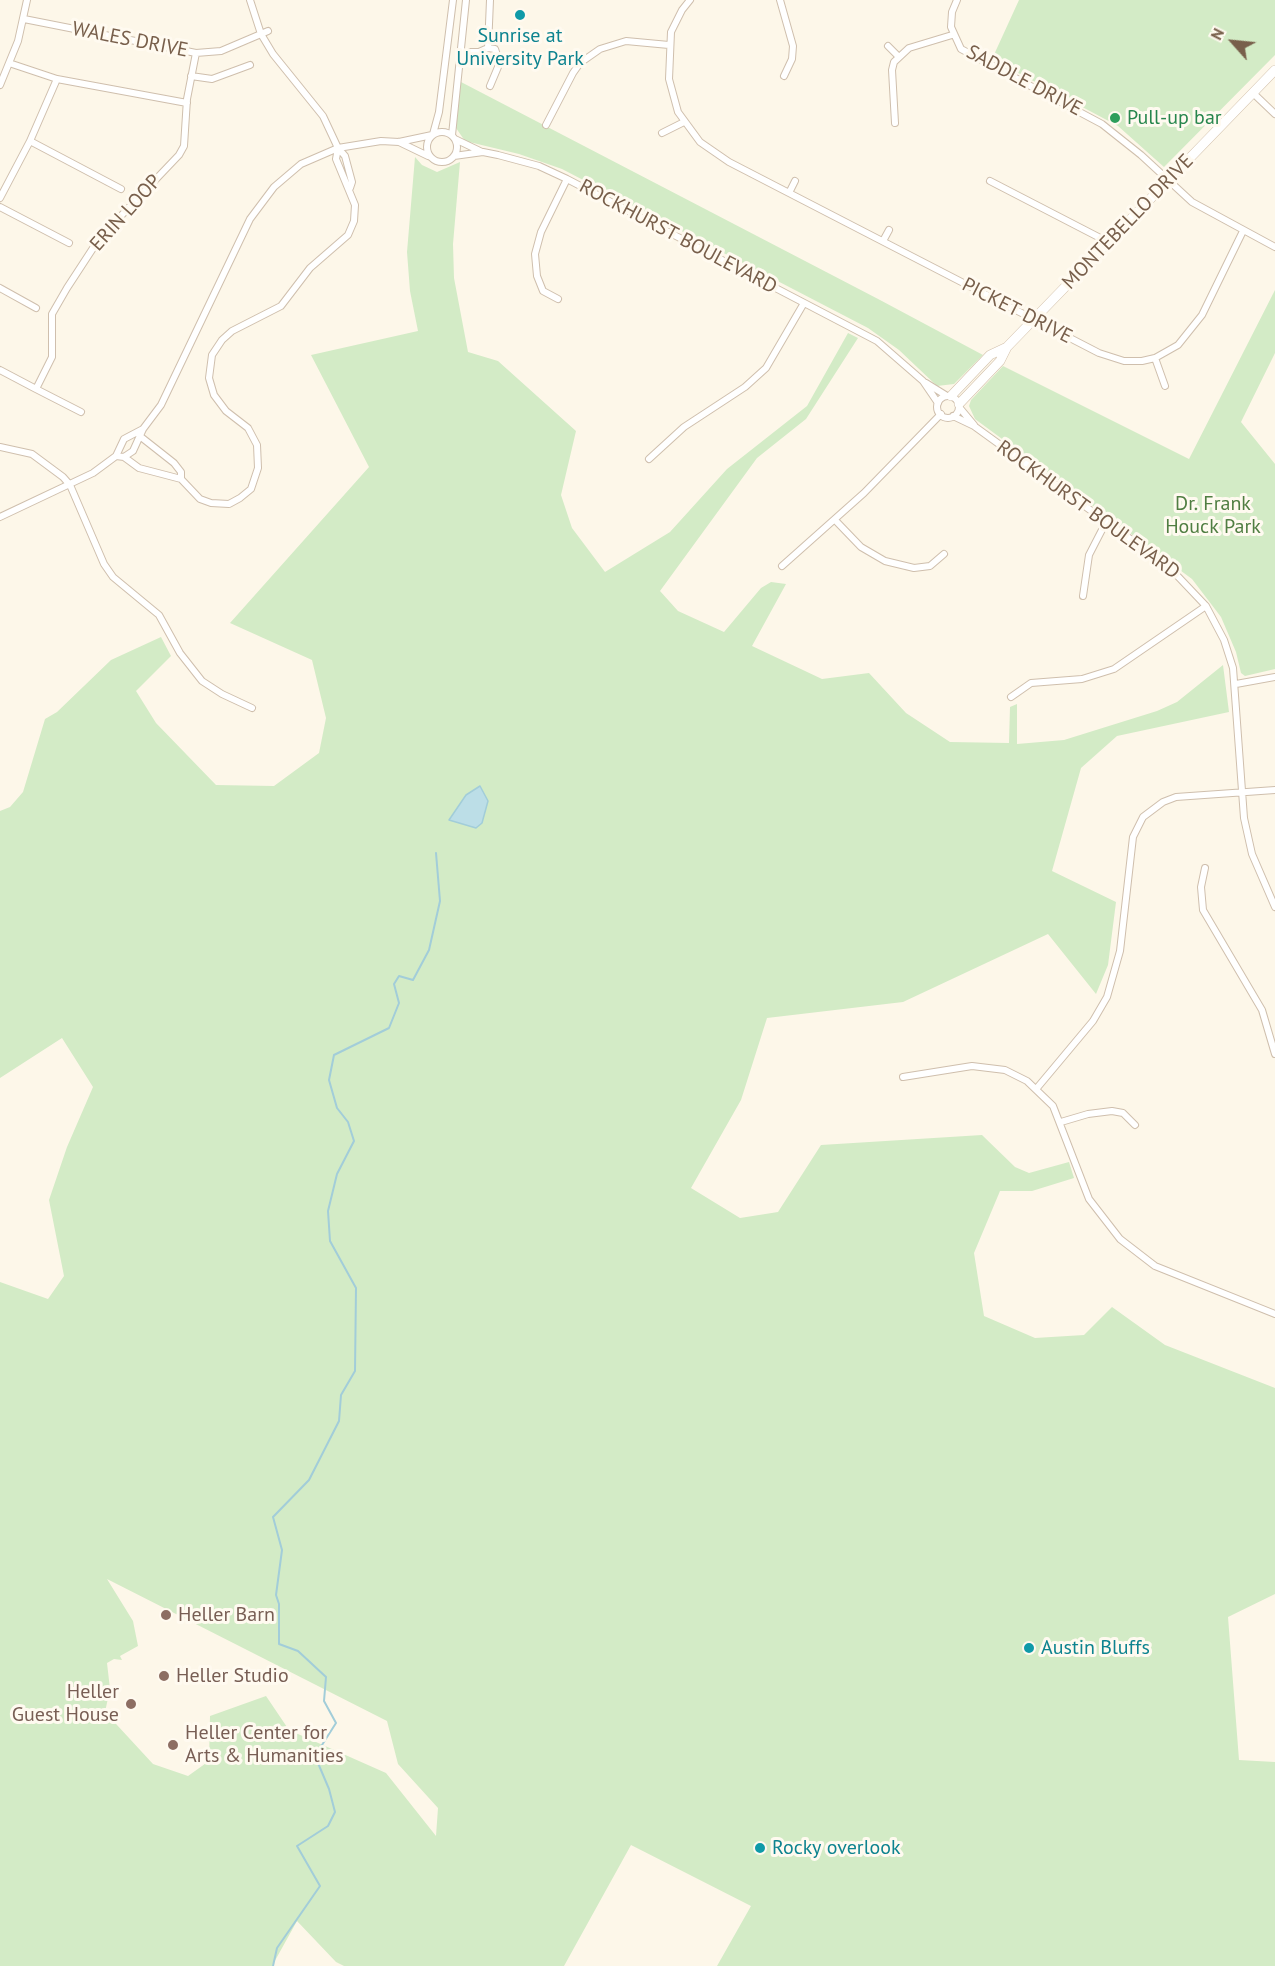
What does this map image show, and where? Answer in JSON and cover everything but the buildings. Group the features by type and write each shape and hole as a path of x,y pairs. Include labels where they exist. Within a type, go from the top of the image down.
{"street":[{"path":"0,85 24,19 27,0"},
{"path":"141,437 174,463 181,472 181,478 195,496 217,504 236,501 255,482 259,460 255,439 248,428 226,411 214,395 209,378 212,355 222,340 232,331 280,306 310,267 342,243 352,228 356,214 350,188 345,185 336,159 338,148 323,116 273,54 261,34 250,0"},
{"path":"429,156 426,146 439,112 453,0"},
{"path":"399,142 443,162 454,156 457,149 453,137 466,0"},
{"path":"488,48 490,0"},
{"name":"PICKET DRIVE","path":"689,0 675,21 669,45 671,90 684,122 700,142 718,155 789,193 1112,359 1142,361 1155,358 1178,345 1196,326 1243,231"},
{"path":"780,0 793,46 792,60 784,76"},
{"name":"SADDLE DRIVE","path":"957,0 950,19 952,35 961,50 1111,130 1201,209 1275,248"},
{"name":"WALES DRIVE","path":"24,19 196,53 221,51 268,31"},
{"path":"896,123 892,70 898,56 909,48 952,35"},
{"path":"546,125 580,63 600,49 626,41 669,45"},
{"path":"888,46 898,56"},
{"path":"460,52 495,49 498,67 490,86"},
{"name":"ERIN LOOP","path":"36,389 52,357 54,311 96,243 181,152 186,135 187,103 196,53"},
{"path":"9,63 57,79 187,103"},
{"path":"191,76 212,79 250,65"},
{"name":"MONTEBELLO DRIVE","path":"959,405 1000,362 1007,347 1033,319 1275,70"},
{"path":"0,198 30,141 57,79"},
{"path":"1253,93 1275,114"},
{"path":"662,133 684,122"},
{"path":"124,457 133,451 143,429 161,405 250,219 274,187 301,164 338,148 381,141 399,142 443,132 453,137"},
{"name":"ROCKHURST BOULEVARD","path":"453,137 483,152 523,161 567,179 884,345 922,381 938,403"},
{"path":"30,141 121,189"},
{"name":"ROCKHURST BOULEVARD","path":"454,156 483,152"},
{"path":"558,300 543,291 537,276 535,254 541,232 567,179"},
{"path":"789,193 795,181"},
{"path":"990,181 1108,242"},
{"path":"0,207 69,243"},
{"path":"883,242 889,230"},
{"path":"0,288 36,308"},
{"path":"649,459 672,436 745,387 766,368 804,303"},
{"name":"MONTEBELLO DRIVE","path":"949,396 990,356 1007,347"},
{"path":"1155,358 1166,386"},
{"path":"0,370 81,412"},
{"name":"ROCKHURST BOULEVARD","path":"922,381 949,396"},
{"path":"949,396 959,405 953,417 941,414 938,403 949,396"},
{"name":"ROCKHURST BOULEVARD","path":"959,405 974,426"},
{"path":"782,566 835,520 941,414"},
{"name":"ROCKHURST BOULEVARD","path":"953,417 974,426 1169,567 1206,606 1224,640 1236,684 1241,792 1252,854 1275,907"},
{"path":"0,517 70,485 116,456 124,439 143,429"},
{"path":"0,447 32,454 70,485 104,564 113,577 159,615 180,653 202,681 222,694 252,708"},
{"path":"116,456 124,457 139,468 181,478"},
{"path":"835,520 861,547 885,561 914,568 930,566 944,554"},
{"path":"1083,596 1089,555 1106,522"},
{"path":"1011,697 1031,683 1082,679 1114,669 1206,606"},
{"path":"1236,684 1275,677"},
{"path":"1037,1088 1093,1021 1107,997 1120,951 1133,837 1143,817 1162,802 1176,797 1275,790"},
{"path":"1205,868 1201,887 1203,910 1254,994 1273,1036 1275,1054"},
{"path":"903,1077 972,1066 1005,1070 1037,1088 1053,1106 1061,1122 1089,1199 1128,1246 1155,1266 1173,1275 1275,1314"},
{"path":"1061,1122 1088,1114 1112,1111 1123,1113 1135,1125"}],"green space":[{"path":"1019,0 1275,0 1275,55 1164,167 1118,126 992,59"},
{"path":"461,82 983,355 954,384 937,386 899,350 868,328 562,169 519,154 465,141 456,128"},
{"path":"415,157 422,165 437,172 460,162 453,244 454,278 468,352 498,361 576,431 561,495 572,528 605,572 670,532 727,469 807,406 848,333 858,338 806,419 757,458 660,591 678,611 724,632 761,588 771,582 786,584 752,646 822,679 869,673 906,713 950,742 1009,743 1010,707 1017,704 1017,744 1064,740 1157,711 1177,702 1223,665 1229,712 1117,736 1081,768 1052,871 1116,902 1108,965 1096,994 1048,934 903,1002 767,1018 741,1100 691,1188 740,1218 778,1212 821,1145 982,1135 1015,1167 1029,1173 1069,1162 1074,1178 1032,1191 1000,1191 974,1253 984,1316 1035,1338 1084,1335 1112,1307 1165,1345 1275,1388 1275,1594 1228,1617 1239,1760 1275,1762 1275,1966 717,1966 751,1906 631,1845 564,1966 344,1966 336,1962 297,1921 272,1966 0,1966 0,1282 48,1299 64,1276 49,1200 67,1147 93,1087 62,1038 0,1078 0,811 10,807 23,792 45,719 57,712 111,660 161,637 171,656 136,691 156,723 216,785 274,786 319,753 326,718 312,660 230,623 369,467 311,355 418,331 410,291 407,252","holes":["107,1579 387,1721 398,1764 438,1808 436,1836 386,1773 289,1730 266,1696 210,1716 209,1761 188,1776 153,1764 105,1712 110,1689 107,1663 114,1659 122,1660 120,1656 138,1646 133,1621"]},
{"name":"Dr. Frank Houck Park","path":"1275,290 1275,353 1241,422 1275,464 1275,669 1245,676 1241,673 1236,652 1221,617 1192,579 975,419 969,406 971,400 1003,366 1189,459"}],"water":[{"path":"480,786 488,801 482,823 476,828 449,820 466,795"}],"waterway":[{"path":"273,1966 277,1948 320,1886 297,1846 328,1826 335,1812 329,1789 315,1756 336,1723 324,1701 326,1677 298,1651 279,1644 279,1604 276,1595 282,1550 273,1517 309,1480 339,1421 341,1395 355,1371 356,1288 330,1241 328,1211 337,1174 354,1141 348,1122 337,1108 329,1080 334,1055 389,1028 399,1003 394,984 399,976 413,980 429,950 440,901 436,853"}],"place":[{"name":"Sunrise at University Park","path":"520,15"},
{"name":"Pull-up bar","path":"1115,118"},
{"name":"Heller Barn","path":"166,1615"},
{"name":"Austin Bluffs","path":"1029,1648"},
{"name":"Heller Studio","path":"164,1676"},
{"name":"Heller Guest House","path":"131,1704"},
{"name":"Heller Center for Arts & Humanities","path":"173,1745"},
{"name":"Rocky overlook","path":"760,1848"}]}
